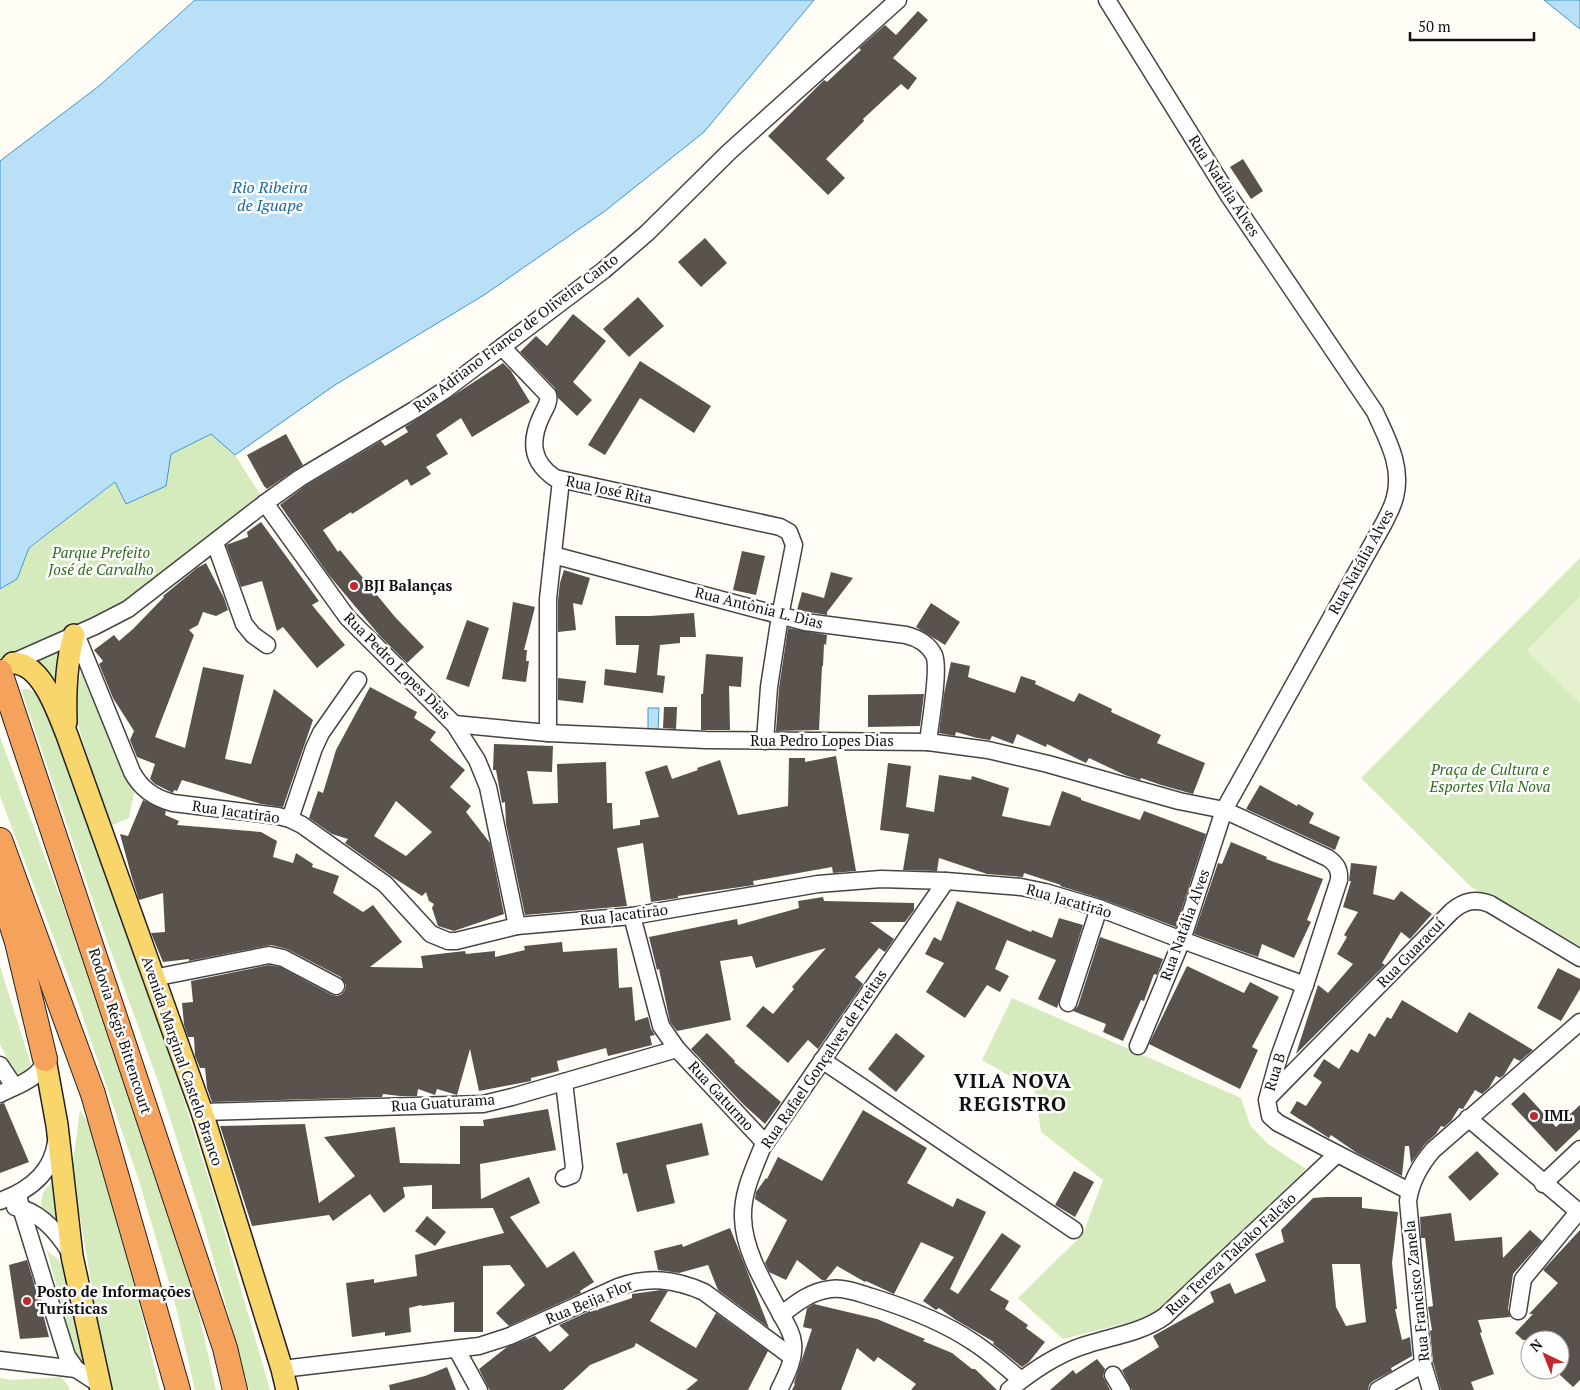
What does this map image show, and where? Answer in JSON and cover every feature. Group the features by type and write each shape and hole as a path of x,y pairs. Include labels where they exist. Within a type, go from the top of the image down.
{"highway":[{"name":"Rodovia Régis Bittencourt","path":"4,672 225,1348 235,1390"},
{"path":"0,840 93,1094 178,1390"},
{"path":"0,888 18,942 45,1059"}],"main road":[{"name":"Avenida Marginal Castelo Branco","path":"67,735 66,701 71,647 75,635"},
{"name":"Avenida Marginal Castelo Branco","path":"4,672 27,666 49,693 67,735 202,1112 287,1390"},
{"path":"45,1059 57,1125 72,1256 100,1387"}],"street":[{"name":"Rua Adriano Franco de Oliveira Canto","path":"4,672 128,610 300,478 422,406 502,347 604,270 647,233 729,152 898,0"},
{"name":"Rua Natália Alves","path":"1107,0 1229,196 1375,412 1390,445 1398,474 1395,498 1384,523 1312,649 1224,810 1182,940 1138,1046"},
{"name":"Rua José Rita","path":"502,347 548,395 548,400 535,431 534,449 540,463 547,472 556,478 780,527 788,532 794,546 780,616"},
{"path":"548,733 548,599 561,480"},
{"name":"Rua Pedro Lopes Dias","path":"265,503 346,616 454,724 548,733 706,740 928,742 988,750 1048,764 1178,801 1224,810 1328,858 1338,869 1339,880 1305,985"},
{"path":"214,543 244,624 253,635 267,645"},
{"name":"Rua Antônia L. Dias","path":"553,555 805,622 906,635 924,642 935,657 936,664 928,742"},
{"path":"765,741 769,687 780,616"},
{"name":"Rua Jacatirão","path":"75,635 132,772 147,791 162,800 173,803 278,816 302,825 385,884 402,900 423,927 438,938 456,941 517,926 632,916 818,884 881,879 946,881 1020,887 1045,892 1099,908 1305,985"},
{"path":"290,819 321,733 358,680"},
{"path":"454,724 477,760 488,787 517,926"},
{"name":"Rua Rafael Gonçalves de Freitas","path":"779,1390 790,1366 793,1343 788,1327 760,1275 750,1249 743,1218 745,1193 765,1143 946,881"},
{"name":"Rua Guaracuí","path":"1267,1100 1462,903 1474,900 1490,904 1580,958"},
{"path":"1068,1003 1099,908"},
{"name":"Rua Gaturmo","path":"632,916 661,1026 677,1049 765,1143"},
{"path":"153,978 269,954 283,958 336,986"},
{"name":"Rua B","path":"1305,985 1279,1057 1267,1100 1270,1116 1278,1123 1409,1191"},
{"path":"1409,1191 1417,1172 1427,1156 1468,1118 1580,1022"},
{"name":"Rua Guaturama","path":"202,1112 483,1104 677,1049"},
{"path":"0,1065 7,1090 37,1073 44,1065 45,1059"},
{"path":"822,1060 1074,1230"},
{"path":"564,1082 574,1167 572,1175 564,1178"},
{"path":"1468,1118 1579,1213 1523,1279 1518,1311"},
{"path":"0,1205 19,1201 52,1162 56,1144 57,1125"},
{"path":"1543,1184 1580,1149"},
{"name":"Rua Tereza Takako Falcão","path":"1015,1385 1074,1349 1148,1326 1158,1321 1337,1154"},
{"name":"Rua Francisco Zanela","path":"1409,1191 1408,1201 1423,1364 1431,1390"},
{"path":"0,1201 19,1201 55,1231 72,1256"},
{"path":"19,1201 67,1356 76,1369 100,1387"},
{"name":"Rua Beija Flor","path":"282,1369 479,1346 510,1336 632,1282 660,1279 691,1286 704,1292 792,1357"},
{"path":"781,1315 800,1300 816,1292 833,1288 850,1290 926,1316 971,1340 994,1357 1015,1385"},
{"path":"457,1350 480,1390"},
{"path":"0,1360 76,1369"},
{"path":"1378,1390 1423,1364"},
{"path":"1113,1375 1122,1390"}],"green space":[{"name":"Parque Prefeito José de Carvalho","path":"211,434 235,455 265,502 129,608 0,667 0,589 17,579 29,549 116,482"},
{"name":"Praça de Cultura e Esportes Vila Nova","path":"1580,558 1580,952 1471,887 1361,778"},
{"path":"1580,596 1580,703 1526,651"},
{"path":"66,648 60,698 31,663"},
{"path":"82,667 135,788 129,818 111,826 97,789 73,708"},
{"path":"21,689 28,689 40,695 69,762 114,901 175,1071 220,1216 270,1390 249,1390 204,1225 159,1084 96,910"},
{"path":"0,737 94,988 194,1292 216,1390 195,1390 174,1299 138,1178 76,997 0,796"},
{"path":"0,966 31,1065 24,1074 14,1073 0,1044"},
{"path":"1012,998 1241,1098 1250,1125 1268,1144 1306,1169 1162,1309 1138,1320 1063,1339 1018,1298 1083,1234 1103,1180 1041,1132 1035,1091 982,1060"},
{"path":"80,1110 93,1131 121,1229 160,1390 112,1390 100,1335 72,1170"},
{"path":"54,1181 62,1224 48,1217 41,1206 43,1193"},
{"path":"47,1251 57,1258 63,1266 84,1363 75,1355"},
{"path":"61,1377 70,1388 68,1390 0,1390 0,1378 13,1380"}],"water":[{"name":"Rio Ribeira de Iguape","path":"195,0 814,0 704,132 605,211 484,295 335,385 235,455 211,434 171,454 166,486 126,504 115,482 29,548 17,579 0,589 0,161 99,86"},
{"path":"1544,0 1580,0 1580,29"},
{"path":"648,708 659,708 658,730 648,730"}],"building":[{"path":"918,11 928,20 893,58 917,78 908,90 901,84 863,119 864,121 826,159 845,178 828,195 768,136 824,80 827,82 861,50 859,48 885,25 896,35"},
{"path":"1243,159 1263,191 1251,199 1230,167"},
{"path":"705,238 727,263 701,287 678,262"},
{"path":"638,297 664,326 629,357 603,329"},
{"path":"573,314 606,341 573,382 592,400 577,416 558,398 555,388 520,352 536,336 547,346"},
{"path":"640,361 711,406 694,433 640,398 605,455 588,445"},
{"path":"503,363 511,371 530,402 472,437 461,418 436,435 448,454 426,467 431,474 411,486 407,479 323,530 338,552 340,550 395,617 424,647 407,663 380,636 328,574 280,505 305,486 381,441 385,446 408,432 405,427"},
{"path":"286,434 303,465 267,489 247,455"},
{"path":"261,522 319,601 312,605 345,645 317,668 283,627 277,631 262,581 241,587 226,545 248,537 247,532"},
{"path":"742,551 765,556 756,595 733,590"},
{"path":"206,563 228,610 216,616 203,612 198,625 189,630 194,635 155,737 185,748 203,667 244,675 225,759 251,764 274,689 313,720 283,807 261,804 182,780 177,791 174,790 173,793 155,784 150,779 155,764 137,757 130,740 134,731 113,698 99,664 103,661 94,650 114,635 119,641 133,629 163,596 197,568"},
{"path":"564,570 590,578 582,605 573,603 576,630 558,632 558,600"},
{"path":"831,572 853,578 827,612 827,615 797,610 802,592 824,598"},
{"path":"513,602 535,607 524,650 527,650 526,661 529,661 526,682 502,679"},
{"path":"931,603 960,622 945,645 916,627"},
{"path":"694,613 696,637 680,637 680,643 660,645 657,675 665,676 663,693 604,685 605,669 636,673 639,645 616,645 615,616"},
{"path":"467,620 489,628 469,687 446,679"},
{"path":"788,628 827,635 826,645 824,644 822,666 819,730 776,731 779,688"},
{"path":"706,654 743,657 741,687 729,686 730,730 701,730 701,694 703,694"},
{"path":"951,662 970,666 968,677 1015,693 1021,676 1036,681 1035,684 1074,702 1079,693 1112,709 1111,712 1161,735 1157,743 1205,763 1193,794 1125,775 1089,758 1086,763 1047,744 1046,747 1017,734 1013,744 992,736 990,740 956,732 955,736 939,733 944,694"},
{"path":"558,678 586,681 583,703 558,700"},
{"path":"370,687 417,712 414,718 436,732 430,740 465,770 450,787 471,806 466,812 490,843 504,914 454,931 438,926 432,908 434,904 429,901 426,892 422,896 345,843 348,839 332,834 309,818 318,791 323,793 336,750","holes":["396,801 432,832 406,856 374,836"]},
{"path":"924,694 920,726 868,727 868,695"},
{"path":"664,707 677,707 676,729 663,728"},
{"path":"494,744 553,746 552,772 527,771 533,804 558,803 557,764 606,762 607,803 612,803 613,829 640,825 640,820 659,817 645,772 667,765 672,779 720,760 738,815 788,806 789,758 805,758 805,762 836,756 856,871 833,873 832,867 753,881 754,885 678,896 678,898 651,902 643,843 617,848 627,906 525,915 506,824 505,802 502,803 496,770 493,770"},
{"path":"888,763 911,766 906,807 934,812 939,775 971,780 972,776 1009,788 1002,816 1050,826 1062,791 1081,798 1081,800 1140,820 1144,811 1206,834 1176,927 1102,899 1024,873 1023,877 987,874 939,858 937,871 903,870 909,834 880,830"},
{"path":"1260,785 1297,806 1298,804 1314,813 1309,823 1340,837 1335,850 1246,809"},
{"path":"143,800 166,811 165,815 179,821 177,825 261,832 277,841 273,857 293,863 296,853 313,864 312,867 339,876 333,893 363,912 373,905 402,942 370,967 423,968 421,956 465,951 466,954 495,951 495,957 525,950 524,946 562,942 563,952 617,948 619,988 632,987 635,1021 648,1017 651,1029 655,1035 650,1036 652,1045 608,1056 606,1048 557,1061 559,1071 531,1078 531,1081 479,1091 470,1049 457,1095 437,1089 435,1095 418,1089 417,1096 383,1094 382,1097 212,1102 207,1088 205,1068 200,1068 195,1056 194,1037 188,1037 184,1025 182,1003 193,1002 191,981 269,965 280,967 332,995 342,994 346,985 341,977 287,949 271,945 189,961 189,959 163,962 151,933 165,932 163,893 139,900 120,834 128,836"},
{"path":"1231,842 1267,857 1266,859 1323,879 1307,920 1311,922 1294,958 1262,944 1258,957 1194,934 1218,863 1222,864"},
{"path":"1351,863 1377,866 1373,894 1394,900 1401,891 1432,914 1410,939 1401,932 1382,963 1385,965 1296,1054 1318,985 1328,993 1353,964 1337,954 1347,937 1344,935 1358,912 1343,907 1351,881 1349,881"},
{"path":"823,897 824,901 914,903 914,910 905,922 870,922 894,939 885,952 879,948 855,977 863,984 818,1049 808,1040 788,1063 746,1026 763,1006 773,1014 794,989 792,987 826,948 756,968 752,956 720,961 731,1020 677,1031 670,1022 659,969 657,970 649,937 737,919 738,925 799,908 798,901"},
{"path":"957,901 1031,932 1032,930 1052,938 1059,918 1083,925 1057,1008 1038,999 1056,960 1007,940 995,969 1009,976 1000,992 987,985 965,1018 926,992 944,963 925,954 934,937 941,941"},
{"path":"1100,937 1163,959 1157,975 1154,974 1144,1001 1141,1000 1123,1041 1103,1032 1106,1024 1073,1011 1078,1006"},
{"path":"1187,966 1244,993 1250,982 1279,997 1252,1047 1258,1050 1240,1089 1149,1044"},
{"path":"1558,968 1580,979 1580,989 1561,1021 1537,1008"},
{"path":"1402,1000 1457,1033 1469,1012 1533,1050 1520,1061 1514,1058 1504,1075 1500,1078 1496,1076 1489,1088 1482,1094 1475,1090 1463,1109 1459,1108 1451,1121 1444,1127 1441,1126 1411,1163 1409,1146 1405,1146 1402,1176 1357,1153 1331,1135 1329,1138 1290,1113 1297,1101 1306,1106 1322,1082 1313,1076 1324,1059 1339,1069 1351,1049 1358,1053 1369,1033 1375,1037 1387,1017 1391,1019"},
{"path":"707,1033 734,1062 781,1102 765,1124 744,1105 691,1049"},
{"path":"896,1033 925,1056 896,1092 868,1069"},
{"name":"IML","path":"1524,1092 1556,1127 1580,1105 1580,1129 1556,1152 1511,1104"},
{"path":"4,1103 29,1162 0,1173 0,1104"},
{"path":"548,1109 556,1150 480,1164 481,1199 529,1177 540,1203 510,1217 547,1268 574,1251 594,1282 580,1291 581,1293 509,1326 496,1313 525,1285 510,1265 483,1266 483,1332 454,1332 454,1302 409,1308 411,1332 385,1336 385,1332 352,1337 346,1283 374,1279 374,1283 417,1276 415,1255 504,1233 493,1208 432,1209 432,1185 403,1187 405,1197 384,1213 370,1194 333,1221 329,1215 252,1226 220,1126 305,1124 319,1203 355,1176 324,1137 395,1127 400,1163 460,1164 460,1126 484,1126 483,1120"},
{"path":"863,1110 927,1148 907,1183 953,1207 957,1198 986,1212 950,1289 958,1294 1002,1233 1021,1246 990,1290 1009,1301 1005,1309 1028,1325 1026,1328 1045,1342 1029,1362 1022,1367 993,1344 994,1342 939,1308 936,1310 923,1301 954,1257 921,1242 894,1294 865,1282 837,1266 826,1280 822,1280 797,1260 786,1280 769,1272 765,1263 787,1220 755,1199 756,1192 767,1179 778,1157 822,1181"},
{"path":"702,1123 709,1155 666,1165 675,1203 637,1212 627,1173 623,1174 616,1143"},
{"path":"1477,1151 1499,1174 1470,1201 1448,1177"},
{"path":"1074,1171 1094,1182 1075,1217 1055,1205"},
{"path":"1362,1197 1362,1208 1398,1212 1392,1263 1397,1309 1395,1309 1402,1340 1410,1337 1412,1356 1391,1368 1392,1371 1373,1381 1369,1385 1368,1390 1132,1390 1122,1370 1159,1347 1153,1336 1214,1302 1210,1292 1230,1283 1235,1294 1266,1281 1255,1254 1284,1242 1281,1230 1313,1198","holes":["1332,1264 1360,1264 1366,1322 1346,1326 1336,1307"]},
{"path":"1451,1213 1455,1241 1502,1237 1503,1258 1530,1230 1542,1241 1513,1274 1508,1309 1510,1317 1478,1320 1482,1332 1480,1333 1494,1374 1471,1382 1474,1390 1441,1390 1433,1362 1430,1331 1432,1330 1428,1307 1433,1306 1425,1238 1421,1238 1420,1217"},
{"path":"427,1216 446,1232 435,1246 415,1231"},
{"path":"730,1228 769,1328 718,1290 708,1265 679,1273 658,1270 654,1251 682,1244 683,1247"},
{"path":"1580,1230 1580,1380 1573,1387 1565,1380 1570,1380 1570,1330 1520,1330 1520,1337 1515,1333 1533,1314 1529,1314 1558,1283 1543,1270"},
{"name":"Posto de Informações Turísticas","path":"27,1260 49,1337 20,1339 9,1265"},
{"path":"661,1290 668,1291 650,1321 696,1348 716,1313 768,1351 748,1390 686,1390 698,1380 636,1343 634,1347 590,1365 563,1390 489,1389 479,1369 507,1347 535,1336 550,1352 569,1335 559,1325 590,1311 632,1298 632,1294"},
{"path":"814,1304 877,1319 925,1339 923,1341 952,1353 972,1369 975,1369 997,1390 911,1390 916,1384 878,1357 874,1362 857,1348 841,1390 792,1390 812,1329 803,1327 807,1308"},
{"path":"1097,1359 1105,1369 1103,1376 1110,1390 1050,1390 1073,1370 1076,1374"},
{"path":"447,1367 456,1390 390,1390 389,1385 425,1376"}],"place":[{"name":"BJI Balanças","path":"354,586"},
{"name":"IML","path":"1534,1116"},
{"name":"Posto de Informações Turísticas","path":"27,1301"}],"district":[{"name":"VILA NOVA REGISTRO","path":"1013,1092"}]}
